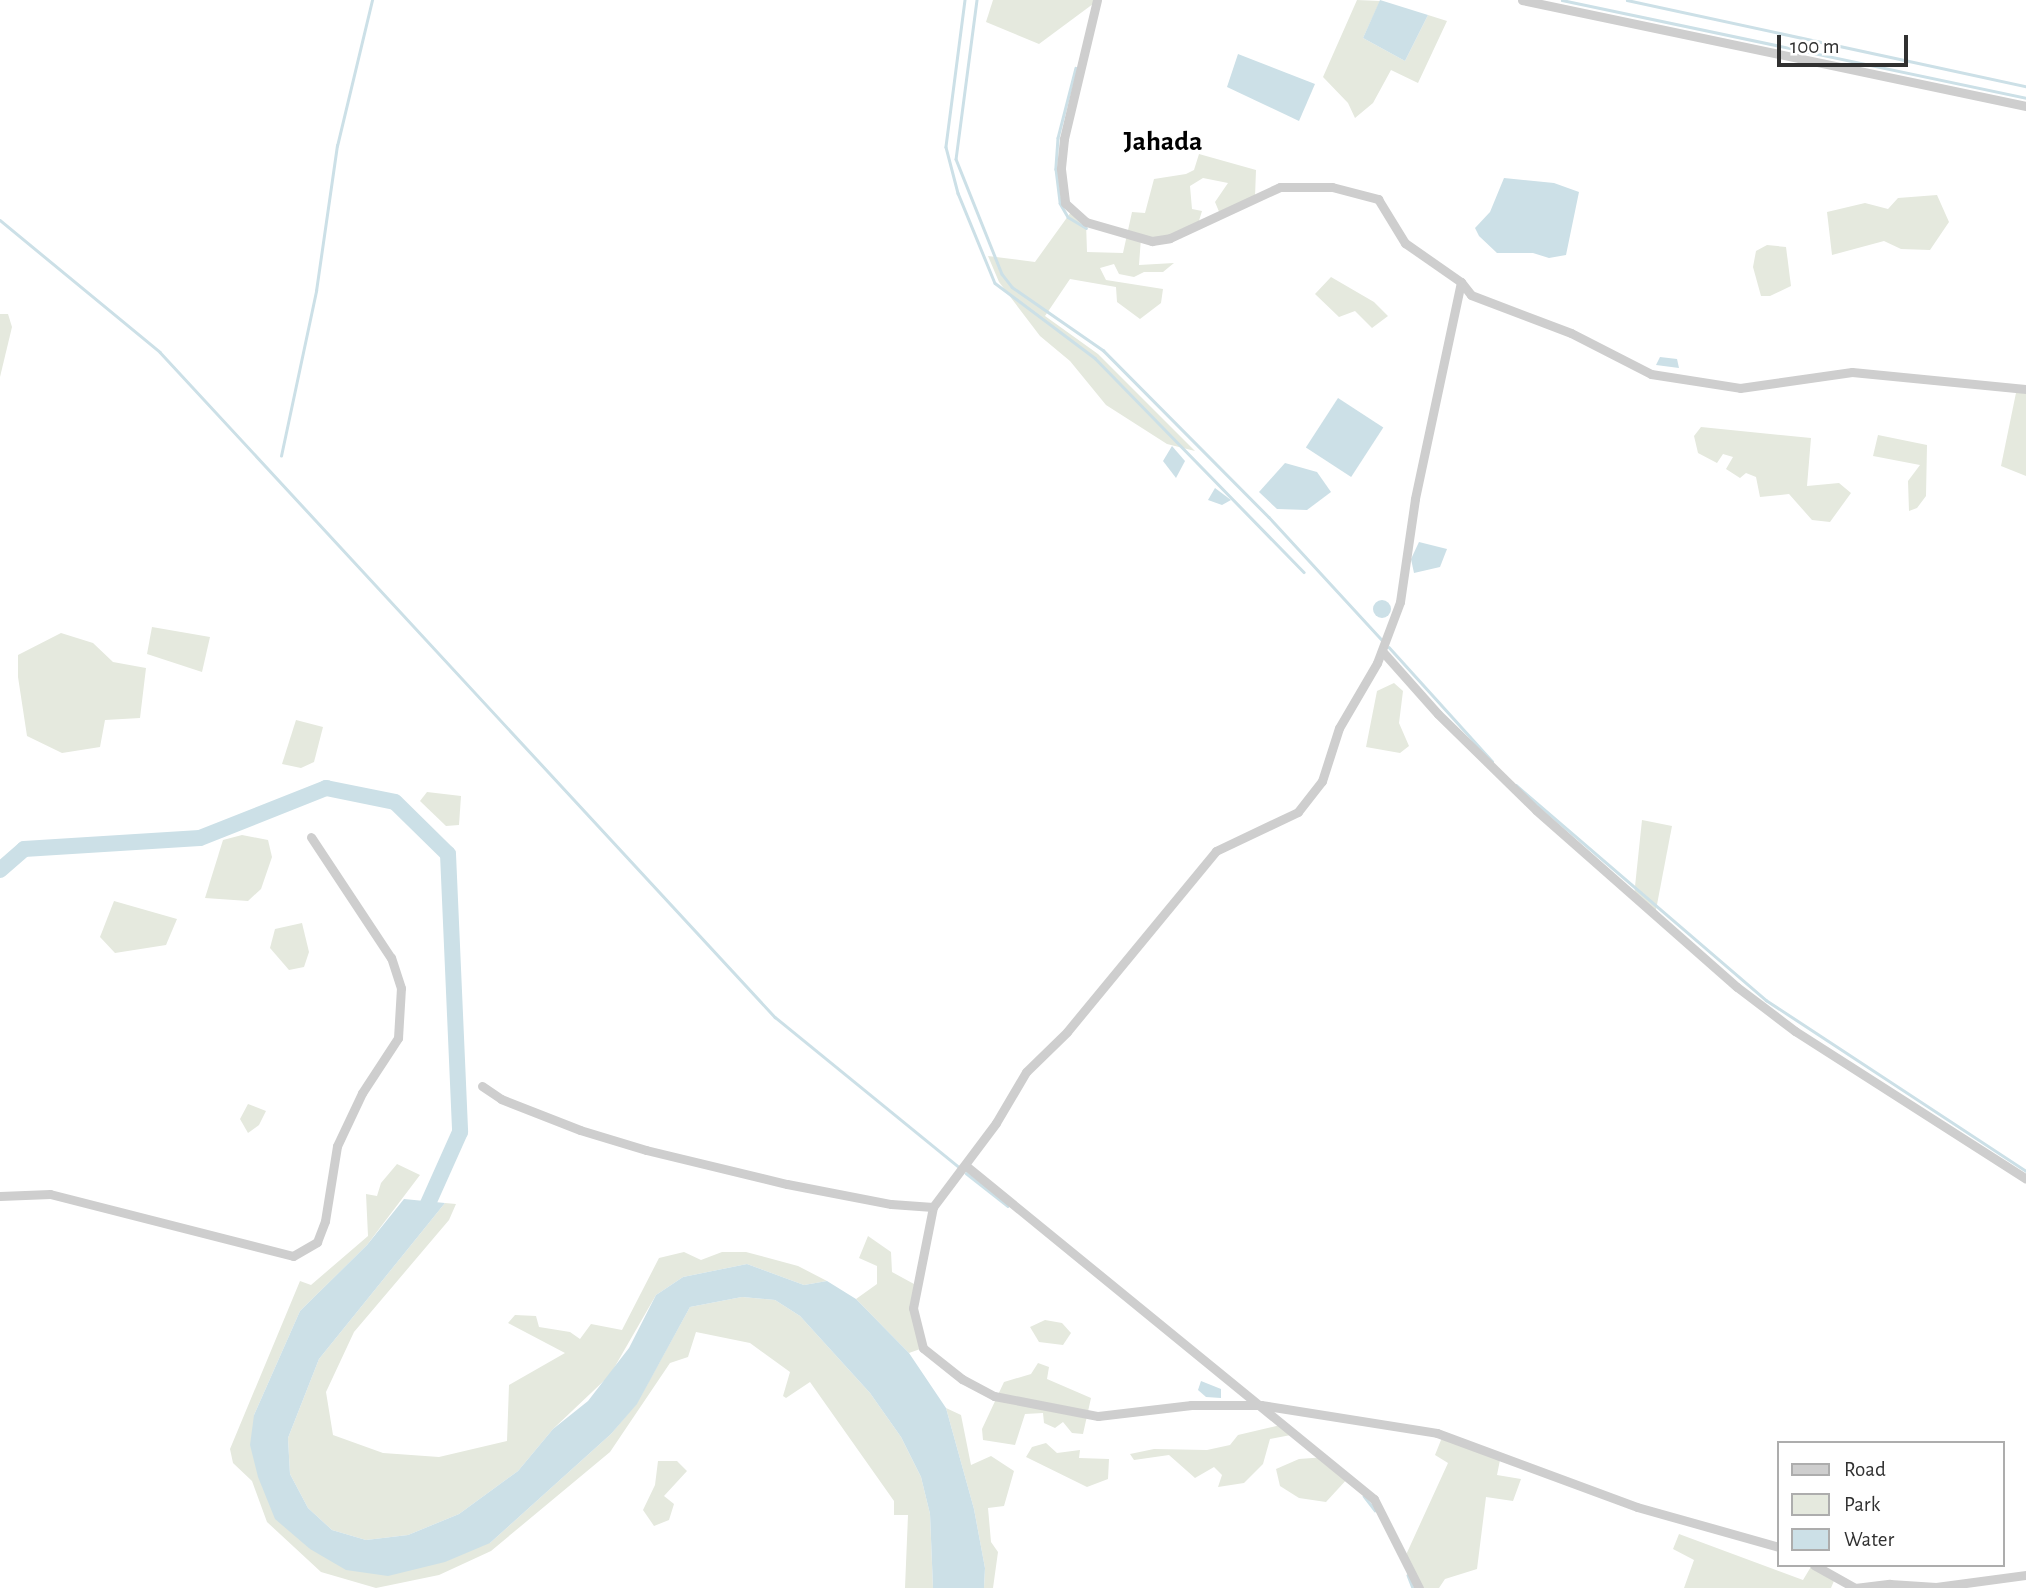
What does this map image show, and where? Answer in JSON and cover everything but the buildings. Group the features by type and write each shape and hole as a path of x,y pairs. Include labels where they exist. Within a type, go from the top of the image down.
{"street":[{"path":"1097,0 1064,139 1063,191 1071,212 1086,222 1152,241 1170,238 1280,187 1332,187 1378,199 1405,243 1461,282 1471,295 1571,333 1651,374 1740,387 1852,372 2026,389"},
{"path":"1522,0 2026,106"},
{"path":"1461,282 1415,499 1407,565 1382,651 1339,728 1321,781 1308,803 1216,851 1067,1032 1041,1052 965,1165 933,1207 913,1308 923,1348 962,1378 994,1396 1098,1416 1191,1405 1261,1405 1437,1433 1637,1507 1778,1548"},
{"path":"1382,651 1438,714 1536,810 1737,987 1796,1031 2026,1179"},
{"path":"0,1196 50,1194 293,1256 317,1242 325,1221 337,1146 362,1093 398,1038 401,988 391,958 311,837"},
{"path":"482,1086 501,1099 580,1130 646,1150 787,1184 933,1207"},
{"path":"965,1165 1374,1499 1419,1588"},
{"path":"1818,1567 1855,1588 1889,1584 1936,1587 2026,1575"}],"green space":[{"path":"993,0 1097,1 1039,44 986,22"},
{"path":"1357,0 1380,1 1363,38 1405,61 1428,15 1447,21 1418,83 1391,70 1373,103 1355,118 1348,103 1323,77"},
{"path":"1199,154 1256,170 1255,197 1220,214 1215,202 1228,183 1203,178 1190,186 1192,209 1202,211 1198,224 1170,238 1141,238 1139,265 1174,263 1163,272 1144,272 1134,277 1119,274 1114,264 1100,268 1106,280 1163,289 1161,303 1140,319 1117,302 1116,287 1070,279 1045,316 1098,354 1195,451 1167,444 1106,405 1070,361 1040,336 999,282 988,256 1035,262 1071,212 1086,222 1087,252 1123,253 1132,212 1145,213 1154,179 1186,174 1194,170"},
{"path":"1937,195 1949,222 1930,250 1901,249 1884,241 1832,255 1827,212 1865,203 1888,209 1898,198"},
{"path":"1767,245 1786,247 1791,286 1770,296 1761,296 1753,267 1756,251"},
{"path":"1331,277 1374,302 1388,316 1372,328 1355,311 1339,317 1315,294"},
{"path":"0,314 8,314 12,327 0,377"},
{"path":"2017,388 2026,389 2026,476 2001,466"},
{"path":"1701,427 1811,438 1807,486 1839,483 1851,493 1830,522 1812,520 1789,494 1760,497 1756,477 1746,473 1740,478 1726,469 1733,457 1723,454 1717,463 1698,453 1694,436"},
{"path":"1878,435 1927,445 1926,496 1917,508 1909,511 1908,481 1920,465 1873,456"},
{"path":"152,627 210,637 202,672 147,654"},
{"path":"61,633 93,643 113,662 146,668 140,718 105,720 100,747 62,753 27,736 18,677 18,655"},
{"path":"1394,683 1403,691 1399,723 1409,746 1400,753 1366,747 1377,691"},
{"path":"296,720 323,727 314,762 301,768 282,764"},
{"path":"427,792 461,796 459,825 446,826 420,801"},
{"path":"1642,820 1672,826 1655,915 1634,896"},
{"path":"242,835 268,840 272,857 261,889 248,901 205,898 223,840"},
{"path":"114,901 177,919 166,945 115,953 100,937"},
{"path":"302,923 309,952 304,967 289,970 270,948 275,929"},
{"path":"248,1104 266,1111 259,1125 248,1133 240,1119"},
{"path":"397,1164 420,1175 367,1245 300,1311 254,1415 310,1549 490,1543 611,1434 637,1403 690,1307 742,1297 775,1300 800,1316 870,1393 901,1437 921,1477 930,1514 933,1588 905,1588 908,1515 894,1515 894,1501 810,1382 786,1398 783,1396 790,1372 750,1343 696,1332 688,1357 670,1363 610,1452 491,1551 439,1575 376,1588 321,1572 267,1522 252,1481 233,1463 230,1449 300,1281 311,1285 368,1236 366,1194 377,1196 381,1183"},
{"path":"445,1203 456,1204 449,1220 354,1332 326,1392 333,1435 383,1453 439,1457 507,1441 509,1385 565,1353 508,1323 515,1315 536,1316 539,1327 570,1332 580,1339 591,1324 622,1330 659,1258 684,1252 701,1260 722,1252 746,1252 798,1266 827,1281 804,1285 747,1264 683,1277 656,1295 610,1375 553,1429 518,1471 459,1514 408,1535 366,1540 332,1530 308,1508 290,1474 288,1438 319,1359"},
{"path":"868,1236 891,1252 892,1272 914,1284 913,1308 923,1348 909,1353 856,1299 877,1284 877,1266 859,1258"},
{"path":"1045,1320 1062,1323 1071,1333 1063,1345 1039,1342 1030,1327"},
{"path":"1038,1363 1049,1367 1047,1379 1091,1398 1083,1434 1072,1433 1063,1422 1055,1428 1044,1423 1043,1413 1025,1414 1015,1445 983,1440 982,1429 1004,1382 1031,1374"},
{"path":"946,1408 961,1415 971,1465 991,1456 1014,1471 1004,1506 988,1508 991,1542 998,1552 993,1588 984,1588 985,1568 974,1509"},
{"path":"1285,1424 1296,1434 1270,1439 1263,1464 1244,1483 1218,1487 1222,1475 1214,1467 1195,1478 1169,1455 1134,1460 1130,1454 1154,1449 1207,1450 1230,1445 1238,1435"},
{"path":"1443,1435 1500,1460 1497,1475 1521,1479 1513,1501 1486,1497 1477,1569 1445,1579 1439,1588 1419,1588 1405,1557 1448,1463 1435,1455"},
{"path":"1046,1443 1057,1453 1080,1450 1079,1458 1109,1459 1108,1479 1087,1487 1026,1457 1032,1447"},
{"path":"1326,1457 1349,1477 1326,1502 1299,1498 1280,1486 1276,1469 1299,1459"},
{"path":"658,1461 677,1461 687,1471 664,1496 674,1504 669,1520 654,1526 643,1510 655,1485"},
{"path":"1679,1534 1803,1580 1811,1567 1836,1576 1831,1588 1684,1588 1694,1560 1673,1549"}],"water":[{"path":"1380,0 1428,15 1405,61 1363,38"},
{"path":"1238,54 1315,84 1299,121 1227,87"},
{"path":"1504,178 1554,183 1579,192 1566,255 1549,258 1533,253 1497,253 1479,236 1475,228 1490,212"},
{"path":"1660,357 1677,359 1679,368 1656,365"},
{"path":"1338,398 1383,427 1351,477 1306,447"},
{"path":"1172,446 1185,461 1176,478 1163,461"},
{"path":"1285,463 1317,472 1331,492 1307,510 1277,509 1259,492"},
{"path":"1215,488 1231,500 1222,505 1208,500"},
{"path":"1419,542 1447,549 1440,567 1414,573 1411,559"},
{"path":"1378,600 1386,600 1391,609 1389,616 1378,618 1373,613 1373,605"},
{"path":"404,1199 445,1203 319,1359 288,1438 290,1474 308,1508 332,1530 366,1540 408,1535 459,1514 518,1471 553,1429 588,1401 629,1348 656,1295 683,1277 747,1264 804,1285 827,1281 856,1299 909,1353 946,1408 974,1509 985,1568 984,1588 933,1588 930,1514 921,1477 901,1437 870,1393 800,1316 775,1300 742,1297 690,1307 637,1404 611,1434 490,1543 445,1562 388,1576 346,1570 310,1549 275,1519 258,1477 250,1445 254,1415 300,1311 367,1245"},
{"path":"1201,1381 1221,1389 1221,1398 1206,1397 1198,1390"}],"waterway":[{"path":"281,456 316,291 337,146 372,0"},
{"path":"965,0 946,147 958,193 995,283 1095,358 1304,572"},
{"path":"977,0 956,159 1002,274 1012,287 1103,350 1269,517 1382,640"},
{"path":"1562,0 2026,98"},
{"path":"1627,0 2026,86"},
{"path":"1076,68 1058,138 1056,169 1060,203 1068,217 1086,228"},
{"path":"0,220 160,352 775,1017 958,1166"},
{"path":"1389,647 1492,761"},
{"path":"1516,785 1766,1000 2026,1171"},
{"path":"0,870 24,849 200,838 326,788 395,802 448,854 460,1132 421,1219"},
{"path":"966,1173 1008,1206"},
{"path":"1364,1496 1375,1510"},
{"path":"1408,1575 1413,1588"}],"district":[{"name":"Jahada","path":"1163,142"}]}
